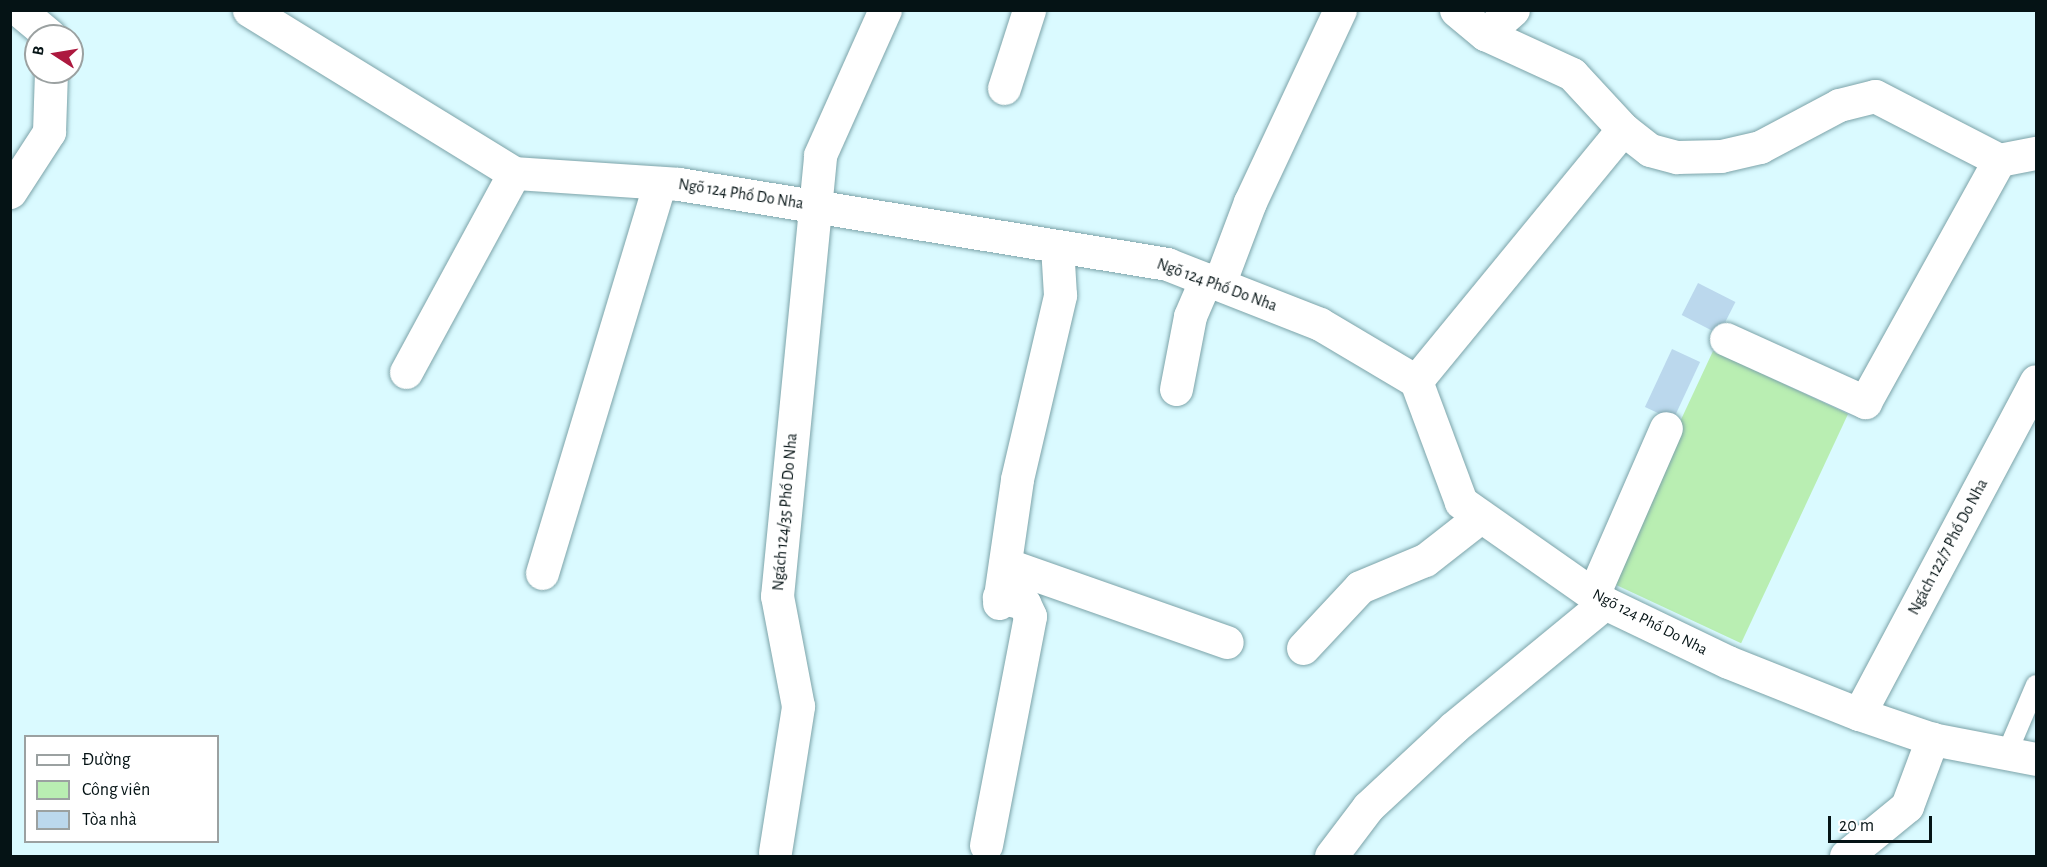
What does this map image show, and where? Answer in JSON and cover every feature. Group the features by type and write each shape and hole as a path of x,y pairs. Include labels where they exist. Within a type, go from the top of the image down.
{"street":[{"name":"Ngõ 124 Phố Do Nha","path":"249,10 514,173 660,183 1167,264 1320,324 1416,381 1461,502 1599,599 1728,662 1859,714 1932,739 2022,756"},
{"name":"Ngách 124/35 Phố Do Nha","path":"775,852 798,706 777,596 820,155 885,10"},
{"path":"1004,88 1029,10"},
{"path":"1176,389 1190,316 1212,282 1340,10"},
{"path":"1456,10 1485,34 1572,74 1623,129 1650,150 1677,157 1721,156 1760,147 1839,105 1875,96 2000,160 2037,153"},
{"path":"1485,34 1513,10"},
{"path":"20,11 36,24"},
{"path":"10,192 49,132 51,84"},
{"path":"1416,381 1623,129"},
{"path":"1726,339 1865,402 2000,160"},
{"path":"406,372 514,173"},
{"path":"542,573 660,183"},
{"path":"986,845 1030,616 1024,603 999,600 1017,479 1060,295 1057,246"},
{"name":"Ngách 122/7 Phố Do Nha","path":"1859,714 2037,381"},
{"path":"1331,856 1368,807 1454,727 1599,599 1666,428"},
{"path":"1303,648 1360,587 1425,560 1480,517"},
{"path":"1005,564 1227,642"},
{"path":"1846,856 1907,806 1932,739"}],"lane":[{"path":"2022,756 2037,686"}],"green space":[{"path":"1713,351 1848,414 1741,643 1606,580"}],"building":[{"path":"1698,283 1735,302 1719,334 1682,315"},
{"path":"1672,349 1700,362 1673,420 1645,407"}]}
